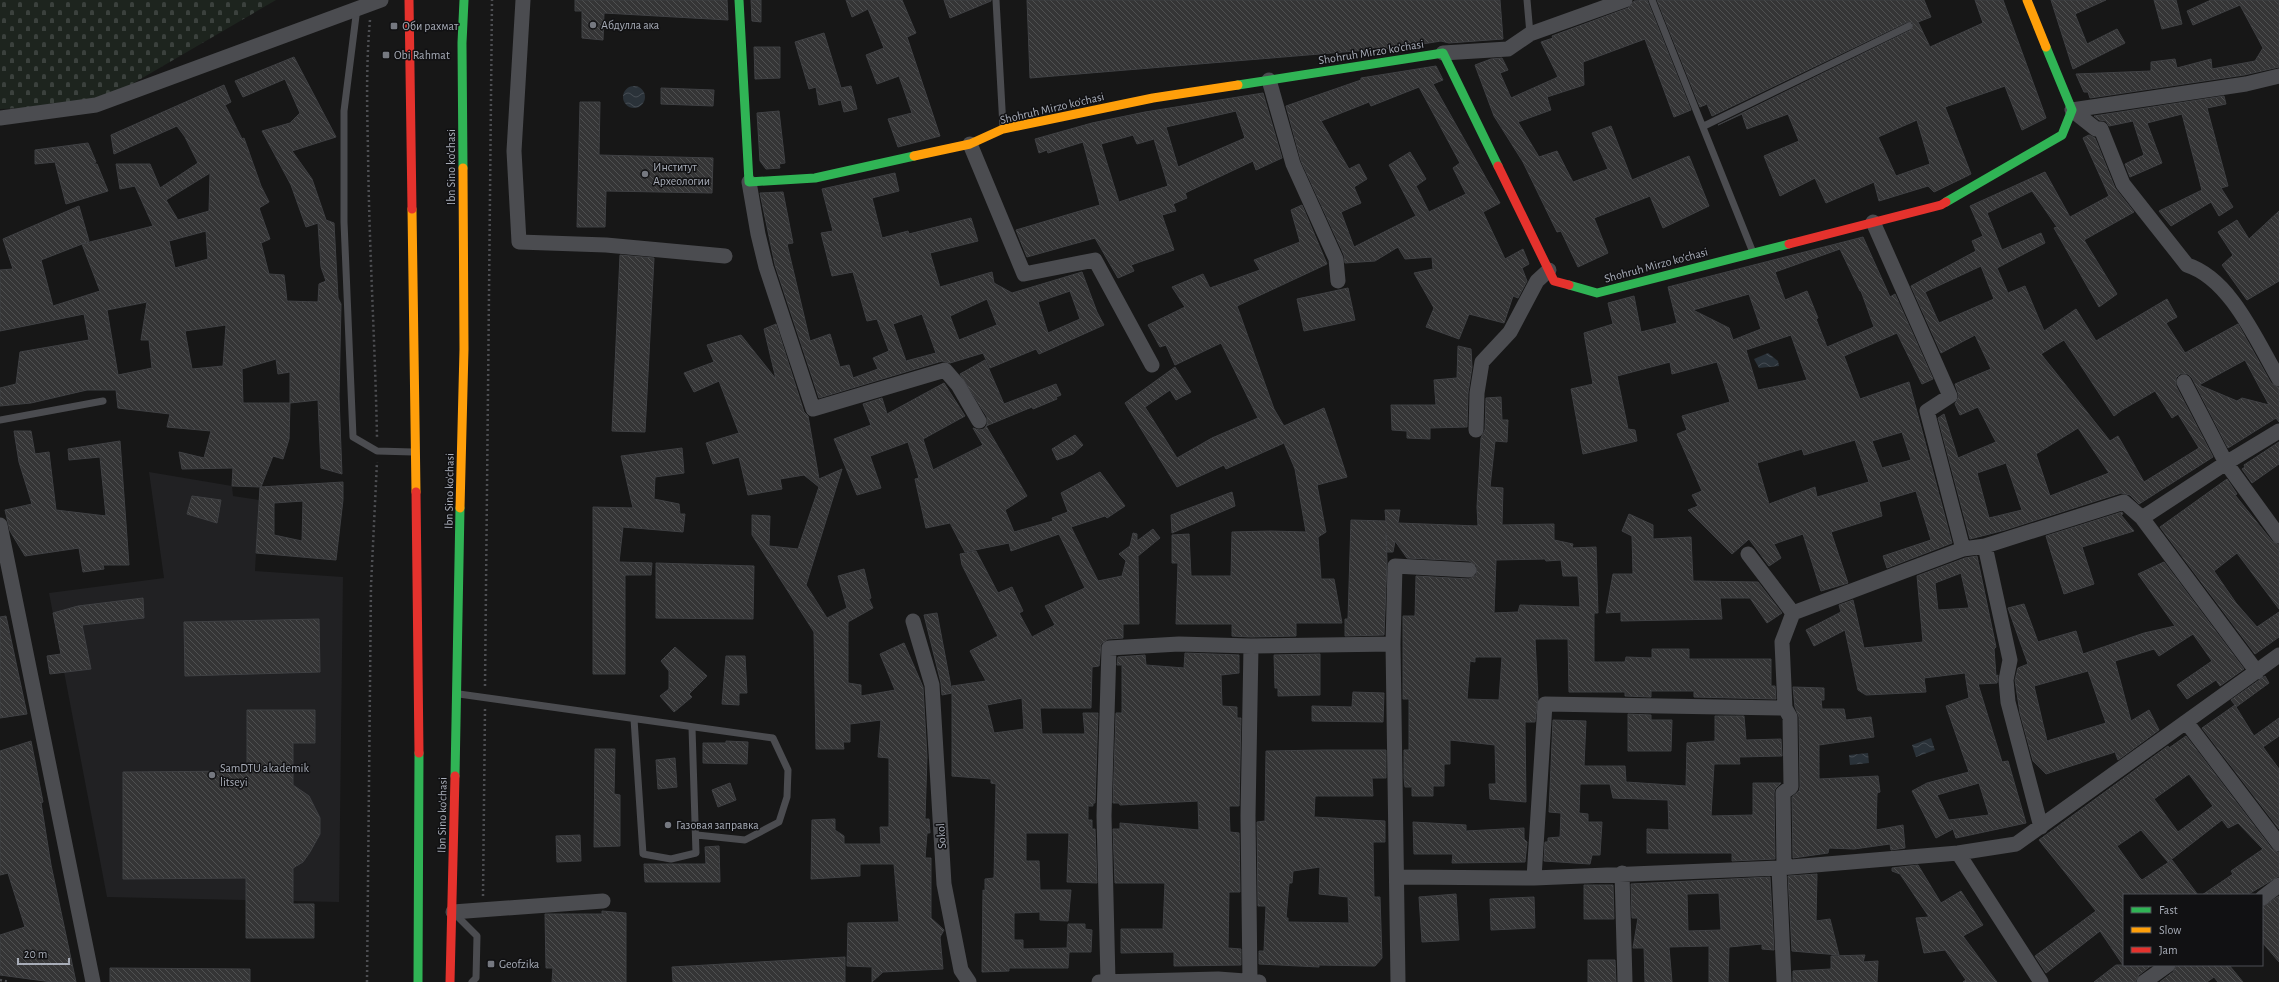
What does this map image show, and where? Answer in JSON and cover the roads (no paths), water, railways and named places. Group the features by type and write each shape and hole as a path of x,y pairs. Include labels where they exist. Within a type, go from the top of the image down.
{"main road":[{"name":"Ibn Sino ko'chasi","path":"409,0 419,709 418,982"},
{"name":"Ibn Sino ko'chasi","path":"450,982 464,349 462,51 464,0"},
{"path":"739,0 749,182"},
{"path":"2027,0 2072,110"},
{"name":"Shohruh Mirzo ko'chasi","path":"749,182 815,178 970,144 1003,130 1153,98 1443,53 1554,280 1598,293 1941,204 2062,135 2072,110"}],"street":[{"path":"523,0 514,151 519,242 606,245 725,256"},
{"path":"1443,53 1508,49 1530,34 1625,0"},
{"path":"0,118 96,105 377,1"},
{"path":"2072,110 2246,84 2279,76"},
{"path":"1269,80 1293,164 1336,259 1338,282"},
{"path":"2072,110 2096,129 2101,129 2123,184 2187,265 2197,268 2233,299 2279,379"},
{"path":"970,144 1024,274 1095,260 1152,365"},
{"path":"749,182 758,234 766,266 813,409 944,370 958,385 979,421"},
{"path":"1873,222 1950,396 1928,411 1963,549"},
{"path":"1476,430 1477,393 1482,362 1510,332 1537,281 1549,270"},
{"path":"2184,382 2226,463 2279,536"},
{"path":"2142,518 2226,463 2279,431"},
{"path":"1784,982 1782,867 1783,793 1791,787 1790,718 1785,708 1782,642 1793,613 1963,549 1985,546 2124,502 2142,518 2257,672"},
{"path":"0,524 93,982"},
{"path":"1985,546 2010,660 2006,680 2008,702 2041,827"},
{"path":"1748,554 1793,613"},
{"path":"1398,982 1393,644 1395,566 1469,570"},
{"name":"Sokol","path":"913,621 932,685 944,884 961,970 969,982"},
{"path":"1251,646 1248,816 1254,982 1218,979 1104,981 1104,816 1109,648 1179,644 1251,646 1393,644"},
{"path":"1397,877 1534,878 1782,867 1958,853 2016,844 2279,655"},
{"path":"1534,878 1545,704 1785,708"},
{"path":"2187,722 2279,844"},
{"path":"1958,853 2041,982"},
{"path":"1622,873 1625,982"},
{"path":"2263,897 2279,885"},
{"path":"452,912 603,901"},
{"path":"2144,982 2167,966"}],"lane":[{"path":"996,0 1003,130"},
{"path":"1527,0 1530,34"},
{"path":"1652,0 1704,126 1753,252"},
{"path":"357,8 344,111 344,222 353,437 377,451 415,452"},
{"path":"1704,126 1909,26"},
{"path":"0,420 103,401"},
{"path":"456,694 692,728 773,738 788,770 787,797 778,822 745,840 697,836"},
{"path":"634,719 643,854 670,859 696,853 697,836 692,728"},
{"path":"452,912 477,936 476,978 472,982"}],"water":[{"path":"630,86 638,86 645,93 645,101 638,108 630,108 623,101 623,93"},
{"path":"1768,353 1778,361 1779,366 1759,368 1754,359"},
{"path":"1931,738 1935,750 1916,757 1912,745"},
{"path":"1868,753 1869,763 1850,765 1849,755"}],"place":[{"name":"Абдулла ака","path":"593,25"},
{"name":"Оби рахмат","path":"394,26"},
{"name":"Obi Rahmat","path":"386,55"},
{"name":"Институт Археологии","path":"645,174"},
{"name":"SamDTU akademik litseyi","path":"212,775"},
{"name":"Газовая заправка","path":"668,825"},
{"name":"Geofzika","path":"491,964"}]}
